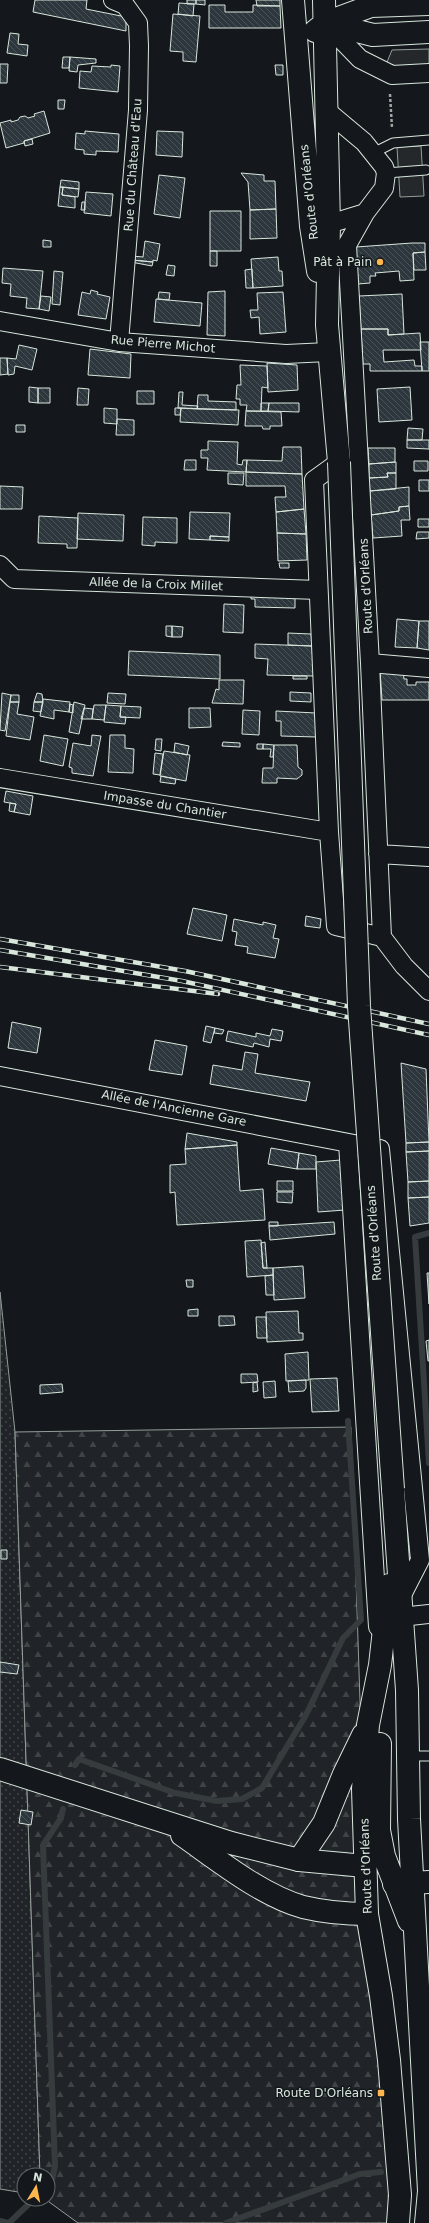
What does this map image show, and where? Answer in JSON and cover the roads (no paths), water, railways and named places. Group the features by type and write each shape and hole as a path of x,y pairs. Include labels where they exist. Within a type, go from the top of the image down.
{"main road":[{"name":"Route d'Orléans","path":"293,0 311,226 327,326"},
{"name":"Route d'Orléans","path":"317,0 325,23"},
{"name":"Route d'Orléans","path":"324,0 330,224 327,326 328,352 339,462 359,1006 407,1690 419,1756 409,1819 412,1884"},
{"path":"297,58 311,35 325,23 371,6 429,4"},
{"path":"325,23 373,35 429,32"},
{"name":"Route d'Orléans","path":"395,1536 380,1665 368,1725 363,1789 367,1914 381,1996 389,2060 400,2195 404,2223"},
{"path":"380,1665 379,1830 384,1856 412,1884 429,2194"},
{"path":"299,1860 324,1823 344,1774 368,1725"},
{"path":"0,1769 164,1823 299,1860 365,1866 412,1884"},
{"path":"164,1823 275,1896 304,1907 348,1914 367,1914 412,1884"},
{"path":"426,2223 429,2191"},
{"name":"Route d'Orléans","path":"398,2223 400,2195"}],"street":[{"name":"Rue du Château d'Eau","path":"113,0 125,5 138,23 139,46 138,110 119,342"},
{"path":"325,23 360,59 392,75 429,73"},
{"path":"327,111 364,142 384,167 386,173"},
{"name":"Route d'Orléans","path":"382,937 370,663 347,245 365,212 384,188 386,173"},
{"name":"Route d'Orléans","path":"330,224 365,212"},
{"name":"Rue Pierre Michot","path":"0,321 119,342 286,354 328,352"},
{"path":"339,462 314,480 329,832 336,926 382,937 404,966 429,991"},
{"name":"Allée de la Croix Millet","path":"0,565 14,579 318,590"},
{"path":"370,663 429,668"},
{"name":"Impasse du Chantier","path":"0,778 329,832"},
{"path":"378,854 429,857"},
{"name":"Allée de l'Ancienne Gare","path":"0,1076 380,1149 420,1560 401,1608"},
{"path":"348,1143 380,1665"},
{"path":"401,1608 429,1614"}],"lane":[{"path":"373,153 393,143 429,140"},
{"path":"386,173 426,170"}],"waterway":[{"path":"429,1233 415,1237 429,1463"},
{"path":"75,1765 79,1759 175,1793 217,1801 242,1799 262,1788 306,1715 343,1638 361,1620 348,1421"},
{"path":"55,2167 43,1845 61,1818 63,1809"},
{"path":"226,2223 360,2174 381,2172"},
{"path":"9,2223 26,2207"},
{"path":"0,2221 8,2223"}],"railway":[{"path":"0,939 185,971 429,1024"},
{"path":"0,950 182,981 429,1035"},
{"path":"0,967 218,994"}],"place":[{"name":"Pât à Pain","path":"380,262"},
{"name":"Route D'Orléans","path":"381,2093"}]}
